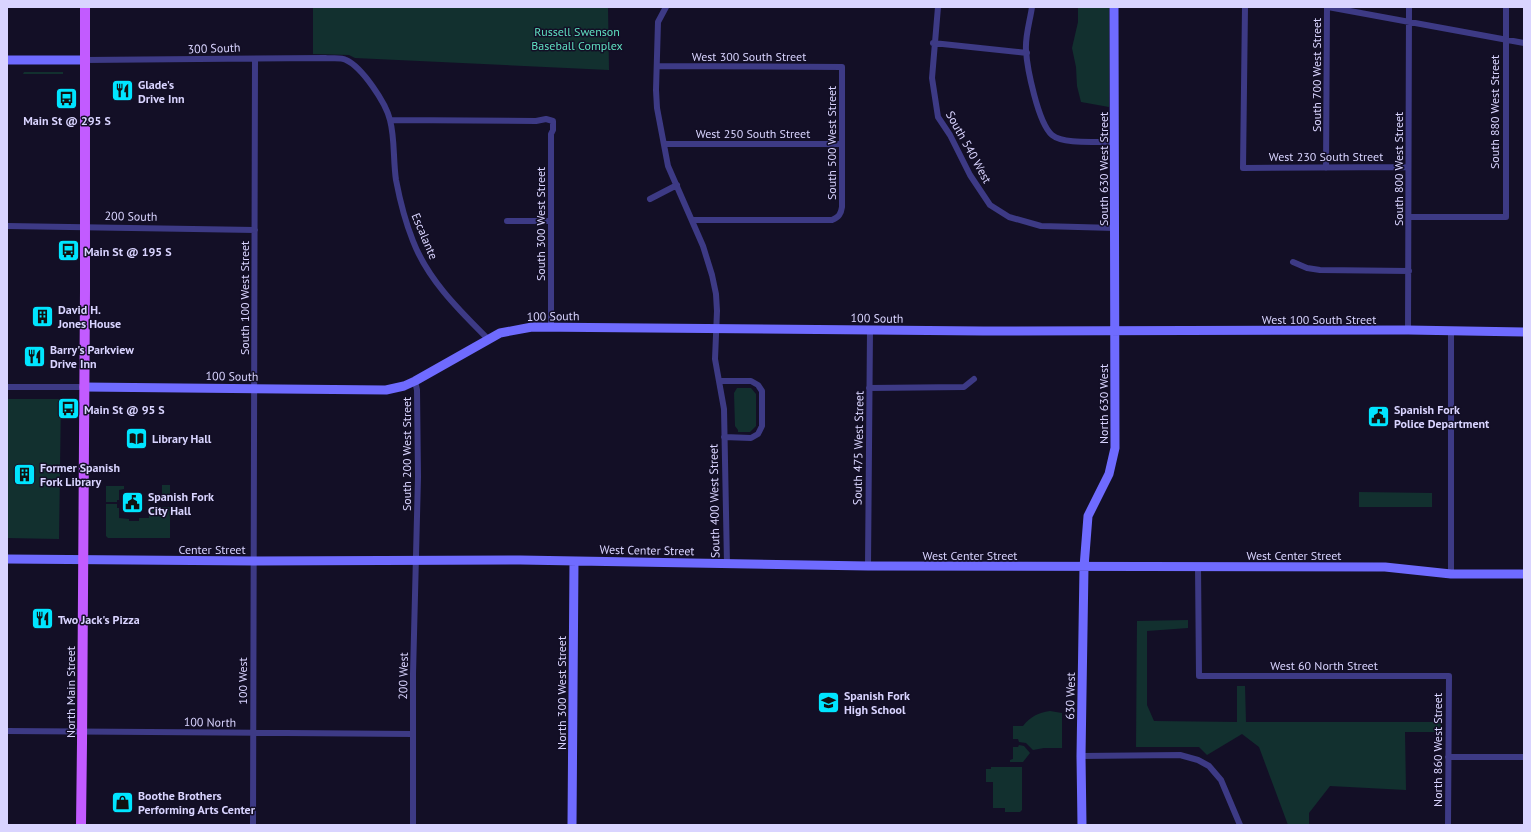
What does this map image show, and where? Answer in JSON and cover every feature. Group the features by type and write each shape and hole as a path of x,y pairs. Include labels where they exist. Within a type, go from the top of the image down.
{"main road":[{"name":"North Main Street","path":"80,825 82,733 85,7"}],"street":[{"name":"South 400 West Street","path":"666,7 658,22 657,108 668,166 703,246 716,294 715,359 724,409 727,564"},
{"name":"South 540 West","path":"938,7 932,78 938,117 970,175 990,205 1009,217 1041,226 1115,228"},
{"path":"1032,7 1028,28 1026,53 1038,110 1046,127 1052,135 1062,139 1115,142"},
{"name":"South 630 West Street","path":"1114,7 1115,331"},
{"name":"West 230 South Street","path":"1245,7 1243,168 1408,167"},
{"path":"1328,7 1524,43"},
{"name":"South 700 West Street","path":"1326,168 1328,7"},
{"name":"South 800 West Street","path":"1408,330 1409,7"},
{"name":"South 880 West Street","path":"1409,218 1506,217 1506,7"},
{"path":"934,43 1026,53"},
{"name":"South 100 West Street","path":"254,561 255,59"},
{"name":"300 South","path":"7,60 177,61 345,59 366,77 384,105 390,120"},
{"name":"West 300 South Street","path":"657,66 842,67"},
{"name":"South 500 West Street","path":"692,220 832,220 838,217 841,213 842,207 842,67"},
{"name":"South 300 West Street","path":"390,120 536,121 546,119 553,121 553,130 551,134 551,327"},
{"name":"Escalante","path":"390,120 400,201 413,243 432,278 465,316 488,339"},
{"name":"West 250 South Street","path":"665,144 841,144"},
{"path":"650,199 677,185"},
{"path":"507,221 551,221"},
{"name":"200 South","path":"7,226 255,230"},
{"path":"1293,262 1307,268 1320,270 1409,271"},
{"name":"100 South","path":"7,387 386,390 404,386 500,333 532,327 615,329 1115,331"},
{"name":"South 475 West Street","path":"868,566 870,330"},
{"path":"1450,330 1450,574"},
{"name":"West 100 South Street","path":"1115,331 1450,330 1524,332"},
{"name":"North 630 West","path":"1084,567 1088,516 1109,474 1115,448 1115,331"},
{"path":"870,388 964,388 974,379"},
{"name":"South 200 West Street","path":"415,380 417,406 417,527"},
{"name":"South 400 West Street","path":"718,381 751,381 758,385 762,391 762,426 758,434 751,438 724,437"},
{"name":"200 West","path":"413,825 413,674 417,527"},
{"name":"Center Street","path":"7,559 416,561"},
{"name":"100 West","path":"253,825 254,561"},
{"name":"West Center Street","path":"416,561 574,561 868,566 1385,567 1450,574 1524,574"},
{"name":"North 300 West Street","path":"572,825 574,561"},
{"name":"West 60 North Street","path":"1198,566 1199,676 1449,676"},
{"name":"630 West","path":"1082,825 1081,756 1084,567"},
{"name":"North 860 West Street","path":"1448,825 1449,676"},
{"name":"100 North","path":"7,732 413,734"},
{"path":"1081,756 1180,755 1193,757 1214,770 1221,780 1240,825"},
{"path":"1448,757 1524,758"}],"green space":[{"name":"Russell Swenson Baseball Complex","path":"313,7 608,7 609,70 355,58 349,55 313,54"},
{"path":"1078,7 1109,7 1109,107 1081,102 1077,86 1076,67 1072,48 1078,22"},
{"path":"24,72 63,72 63,74 23,74"},
{"path":"737,388 751,388 756,394 756,426 750,432 738,432 735,426 734,393"},
{"path":"7,399 61,399 59,539 7,538"},
{"path":"162,485 170,485 170,500 162,500"},
{"path":"106,486 124,486 124,489 119,490 119,500 117,500 117,502 106,502"},
{"path":"1359,492 1432,493 1432,507 1359,507"},
{"path":"106,504 117,504 117,508 119,508 119,518 129,519 129,521 139,521 139,518 149,518 149,508 170,507 170,538 108,538 106,536"},
{"path":"1188,620 1188,628 1147,631 1147,705 1154,721 1237,722 1237,686 1245,686 1246,722 1441,722 1441,732 1405,732 1406,790 1330,786 1309,813 1309,825 1288,825 1259,747 1242,734 1207,755 1199,747 1136,747 1137,621"},
{"path":"1050,711 1062,713 1062,748 1044,748 1033,750 1026,743 1019,742 1018,739 1013,739 1013,726 1023,726 1035,716"},
{"path":"1019,745 1024,746 1030,753 1023,762 1010,762 1010,760 1013,759 1013,747 1018,747"},
{"path":"991,767 1022,767 1022,810 1020,812 1005,812 1005,808 993,808 993,782 986,782 986,769 991,769"}],"place":[{"name":"Glade's Drive Inn","path":"123,91"},
{"name":"Main St @ 295 S","path":"67,99"},
{"name":"Main St @ 195 S","path":"69,251"},
{"name":"David H. Jones House","path":"42,316"},
{"name":"Barry's Parkview Drive Inn","path":"35,356"},
{"name":"Main St @ 95 S","path":"69,409"},
{"name":"Spanish Fork Police Department","path":"1379,416"},
{"name":"Library Hall","path":"137,438"},
{"name":"Former Spanish Fork Library","path":"25,474"},
{"name":"Spanish Fork City Hall","path":"133,503"},
{"name":"Two Jack's Pizza","path":"42,619"},
{"name":"Spanish Fork High School","path":"828,702"},
{"name":"Boothe Brothers Performing Arts Center","path":"123,802"}]}
